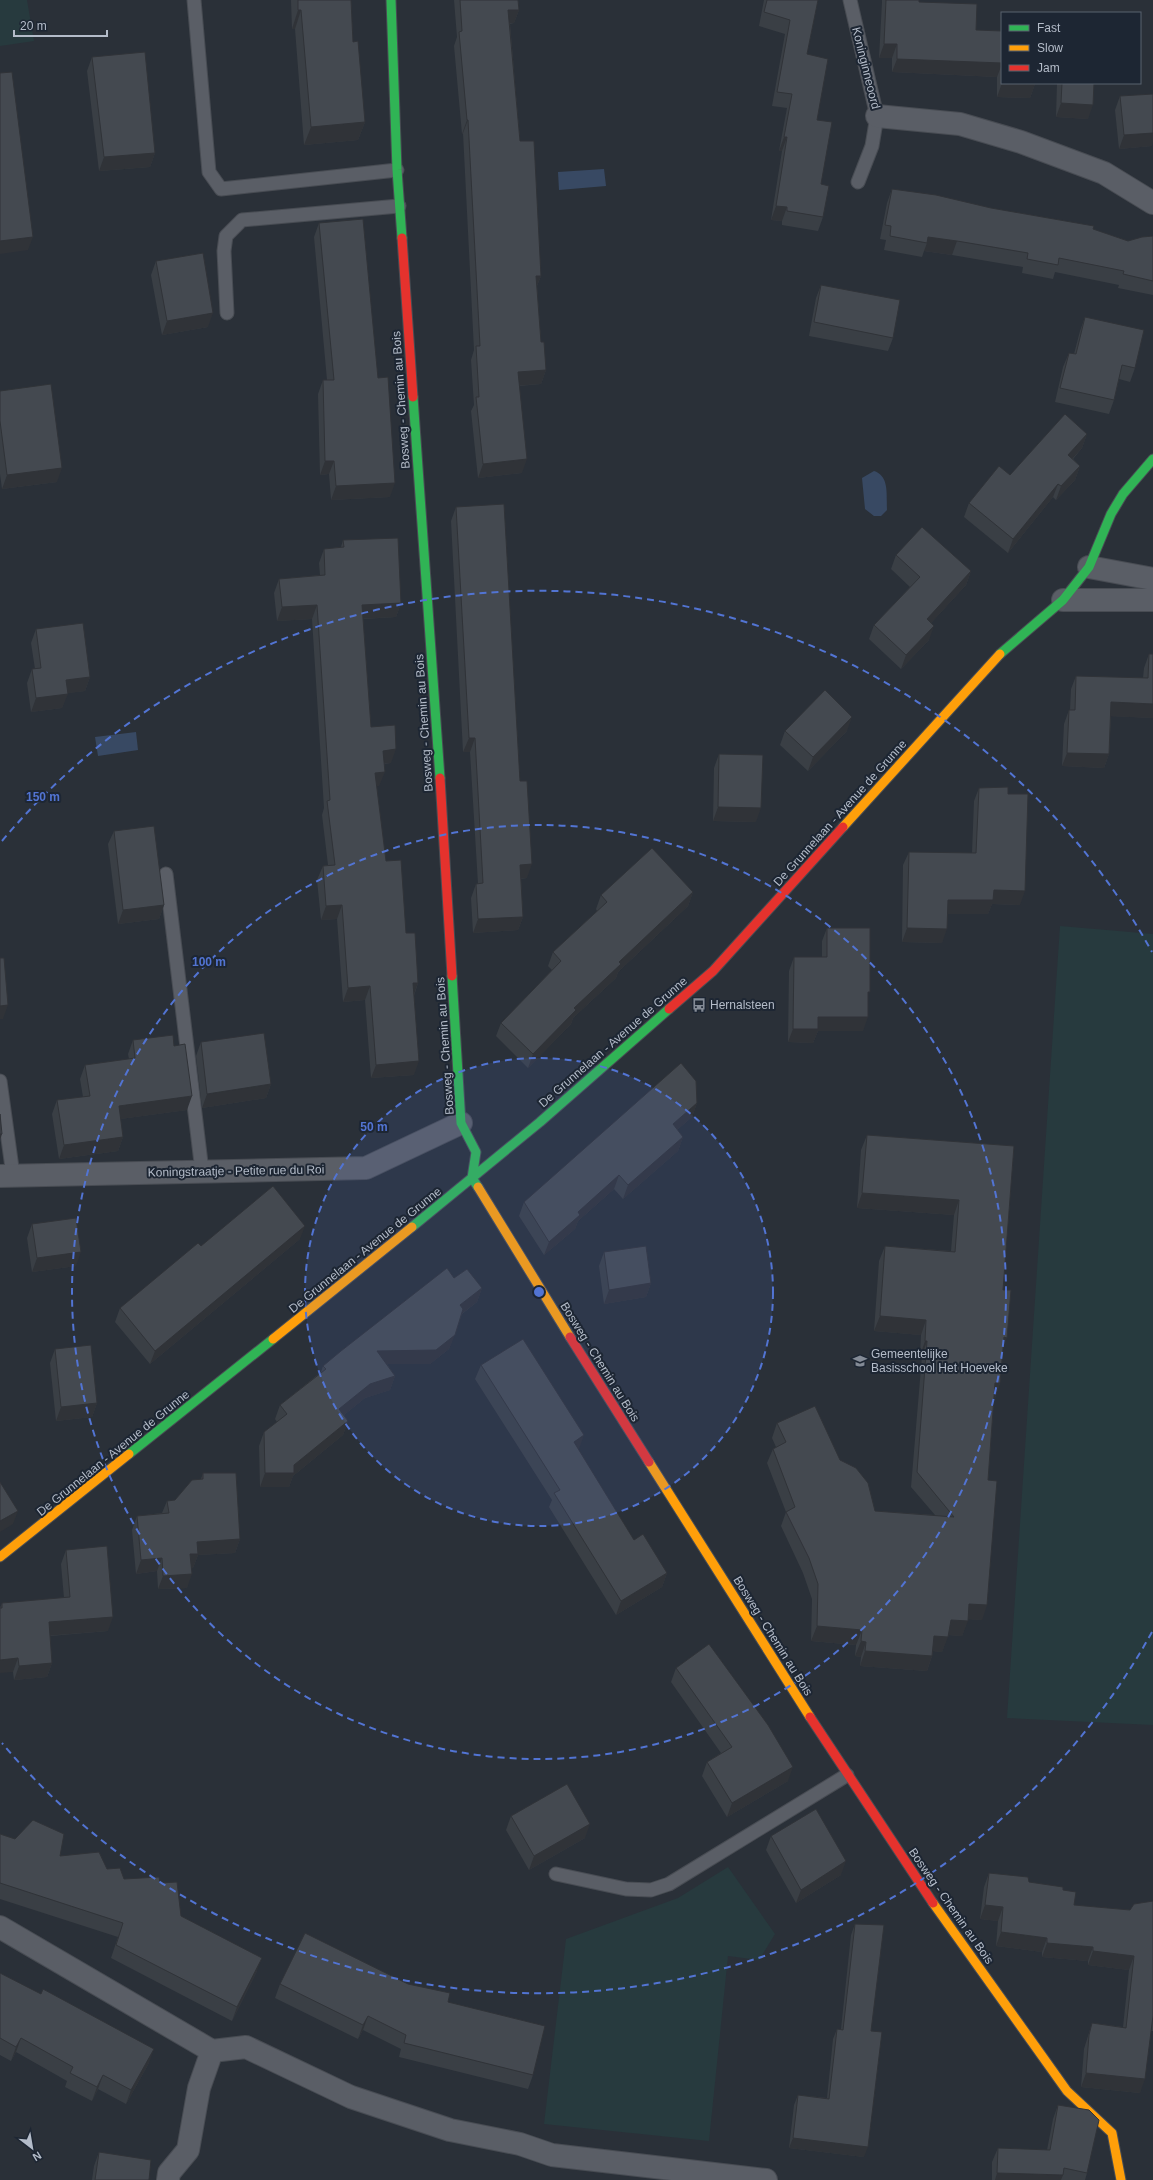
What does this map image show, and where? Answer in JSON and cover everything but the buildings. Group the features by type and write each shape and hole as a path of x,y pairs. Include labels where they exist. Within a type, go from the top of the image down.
{"street":[{"name":"Bosweg - Chemin au Bois","path":"392,0 397,170 436,715 462,1122 476,1152 472,1178 565,1330 847,1775 926,1893 1067,2091 1112,2133 1121,2180"},
{"path":"877,116 960,124 1021,142 1104,173 1153,202"},
{"name":"De Grunnelaan - Avenue de Grunne","path":"0,1557 348,1280 540,1122 713,971 1007,646 1063,600 1089,567 1111,514 1122,494 1153,459"},
{"path":"1089,567 1153,578"},
{"path":"1063,600 1153,600"},
{"name":"Koningstraatje - Petite rue du Roi","path":"7,1176 366,1168 462,1122"},
{"path":"0,1927 212,2051 246,2046 351,2097 450,2130 520,2144 552,2155 766,2180"},
{"path":"168,2180 169,2173 188,2150 199,2088 212,2051"}],"lane":[{"path":"194,0 208,172 221,189 397,170"},
{"name":"Koninginneoord","path":"850,0 877,116 872,146 858,182"},
{"path":"227,313 224,251 226,236 242,220 400,206"},
{"path":"166,874 202,1171"},
{"path":"0,1081 7,1176"},
{"path":"556,1874 626,1889 651,1890 669,1884 847,1775"}],"green space":[{"path":"0,0 27,0 34,41 0,46"},
{"path":"1060,926 1153,934 1153,1725 1007,1718"},
{"path":"728,1867 775,1934 759,1960 728,1956 709,2141 544,2124 566,1939 678,1898"}],"water":[{"path":"604,169 606,186 559,190 558,172"},
{"path":"874,471 883,477 887,493 887,510 881,516 874,516 865,509 862,478"},
{"path":"136,732 138,750 98,756 95,737"}],"traffic: fast":[{"path":"391,0 397,170 402,238"},
{"path":"413,397 440,778"},
{"path":"1000,654 1063,600 1089,567 1111,514 1123,494 1153,459"},
{"path":"452,976 461,1123 476,1152 472,1178 478,1187"},
{"path":"412,1227 540,1122 669,1009"},
{"path":"129,1454 273,1339"}],"traffic: slow":[{"path":"843,827 1000,654"},
{"path":"478,1187 570,1337"},
{"path":"273,1339 412,1227"},
{"path":"0,1557 129,1454"},
{"path":"649,1462 810,1717"},
{"path":"933,1903 1067,2091 1112,2133 1121,2180"}],"traffic: jam":[{"path":"402,238 413,397"},
{"path":"440,778 452,976"},
{"path":"669,1009 713,971 843,827"},
{"path":"570,1337 649,1462"},
{"path":"810,1717 933,1903"}],"place":[{"name":"Hernalsteen","path":"699,1005"},
{"name":"Gemeentelijke Basisschool Het Hoeveke","path":"860,1361"}]}
